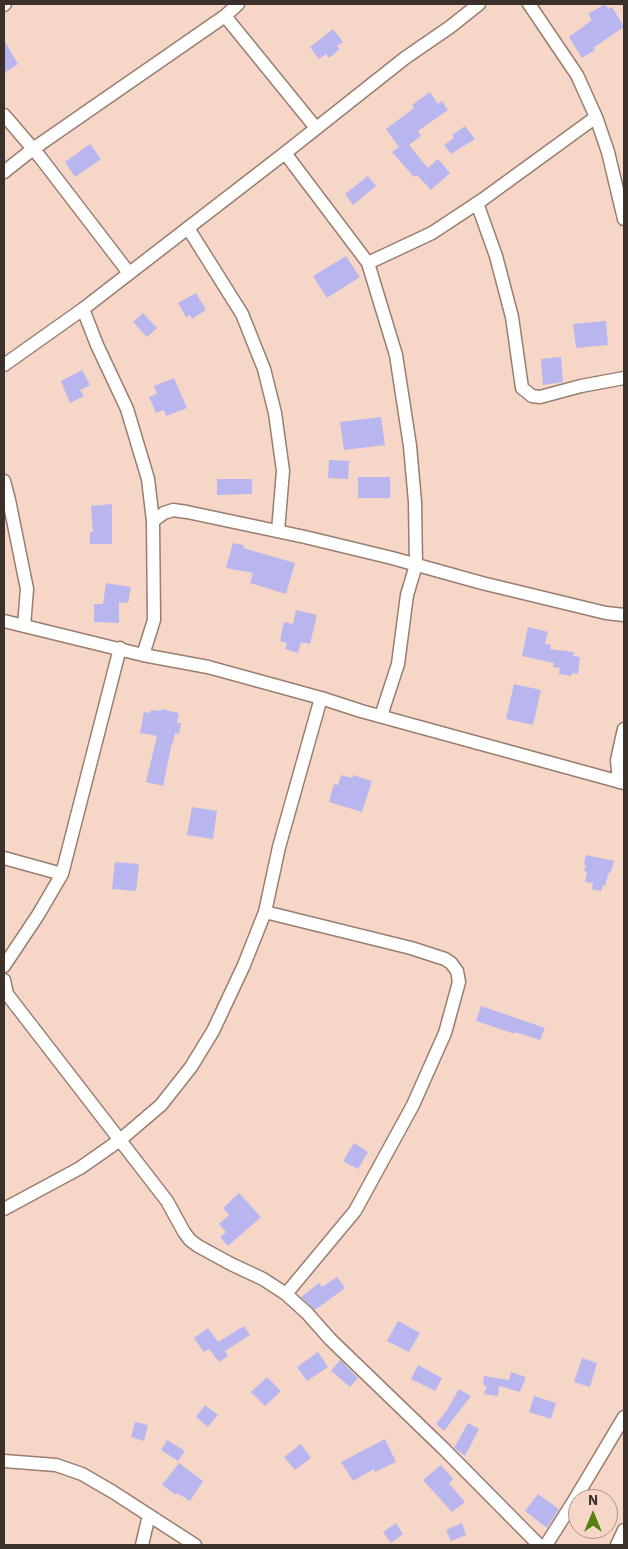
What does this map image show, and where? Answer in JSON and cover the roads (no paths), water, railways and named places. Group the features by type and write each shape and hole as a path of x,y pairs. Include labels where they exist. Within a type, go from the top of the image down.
{"street":[{"path":"4,172 33,149 225,16 238,4"},
{"path":"4,365 83,309 405,58 479,4"},
{"path":"529,4 577,75 596,118 608,152 624,214"},
{"path":"225,16 316,128"},
{"path":"4,115 33,149 129,273"},
{"path":"368,263 432,233 596,118"},
{"path":"285,153 368,263 396,355 410,446 415,502 416,566 407,595 398,664 381,716"},
{"path":"477,203 496,256 512,317 522,388 532,396 540,397 581,386 624,378"},
{"path":"188,228 242,314 264,369 275,413 283,471 278,532"},
{"path":"83,309 97,346 127,409 148,479 153,521 154,620 143,655"},
{"path":"4,481 27,589 24,626"},
{"path":"153,521 164,513 173,510 278,532 624,616"},
{"path":"4,621 143,655 208,667 621,782 617,760 624,729"},
{"path":"4,969 62,874 120,648"},
{"path":"4,1209 80,1168 120,1140 161,1105 191,1067 213,1031 236,982 264,912 279,847 321,698"},
{"path":"4,858 62,874"},
{"path":"264,912 411,948 445,959 457,971 458,982 445,1033 413,1105 355,1211 286,1294"},
{"path":"4,980 7,994 167,1201 190,1240 231,1264 263,1279 286,1294 540,1545"},
{"path":"546,1545 624,1417"},
{"path":"4,1461 56,1465 82,1474 195,1545"},
{"path":"142,1545 149,1515"},
{"path":"617,1545 624,1530"}]}
